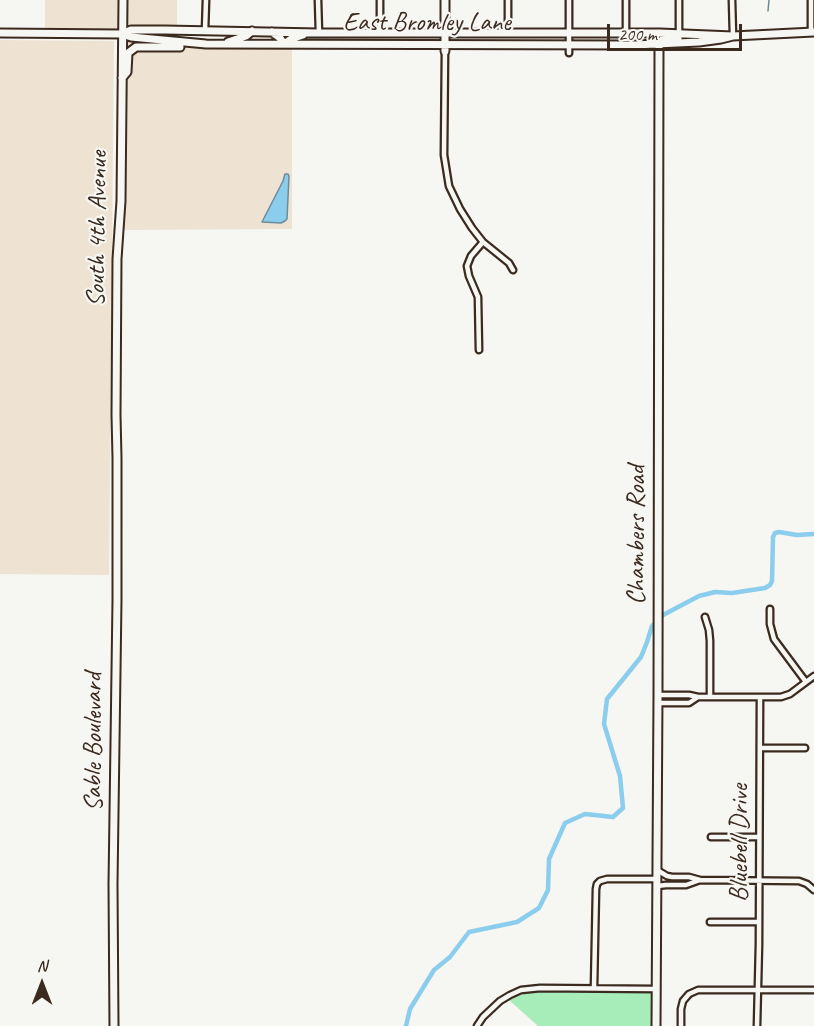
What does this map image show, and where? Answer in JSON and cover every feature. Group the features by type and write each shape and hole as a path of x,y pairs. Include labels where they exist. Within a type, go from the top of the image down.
{"main road":[{"name":"South 4th Avenue","path":"117,458 117,259 121,201 123,0"},
{"path":"444,48 445,0"},
{"name":"East Bromley Lane","path":"122,34 131,30 314,33 646,33 733,36 813,32"},
{"path":"223,44 246,36 252,31"},
{"path":"272,32 284,44 293,38 314,33"},
{"name":"East Bromley Lane","path":"0,33 122,34 190,44 569,49 705,42 733,36"},
{"path":"646,33 656,37 660,44 664,39 706,34"},
{"path":"122,78 127,72 129,53 136,46 190,44"},
{"name":"Chambers Road","path":"656,1026 660,44"},
{"name":"Sable Boulevard","path":"114,1026 117,458"}],"street":[{"path":"206,0 206,31"},
{"path":"314,33 318,0"},
{"path":"380,0 380,33"},
{"path":"508,0 508,33"},
{"path":"569,0 569,49"},
{"path":"626,0 626,33"},
{"path":"679,0 679,34"},
{"path":"732,0 733,36"},
{"path":"811,0 813,32"},
{"path":"444,48 444,148 449,186 472,228 483,242 509,263 513,270"},
{"path":"479,351 478,300 467,269 471,256 483,242"},
{"path":"770,609 770,624 774,639 806,682"},
{"path":"705,618 710,641 710,697"},
{"path":"658,694 698,697 781,697 814,676"},
{"path":"658,703 689,703 698,697"},
{"name":"Bluebell Drive","path":"757,1026 760,697"},
{"path":"760,748 805,748"},
{"path":"711,837 759,837"},
{"path":"657,869 667,876 700,880 799,880 814,890"},
{"path":"657,883 672,877"},
{"path":"594,988 596,885 607,879 666,885 686,885 700,880"},
{"path":"710,922 759,922"},
{"path":"477,1026 500,1001 521,990 540,988 655,989"},
{"path":"681,1026 682,1004 693,992 701,990 814,990"}],"shaded area":[{"path":"45,0 177,0 177,30 124,33 218,44 292,45 292,229 120,230 122,34 45,33"},
{"path":"0,40 114,41 109,575 0,574"}],"green space":[{"path":"543,991 655,993 656,1026 538,1026 509,1000 526,993"}],"water":[{"path":"285,174 289,176 287,219 281,223 262,222 283,181"}],"waterway":[{"path":"768,11 769,0"},
{"path":"406,1026 410,1009 434,970 450,957 469,932 517,922 539,908 548,890 549,859 565,823 585,814 613,817 623,808 620,776 604,724 607,699 641,657 652,626 663,615 699,596 715,592 732,593 765,588 772,581 775,533 814,534"}]}
